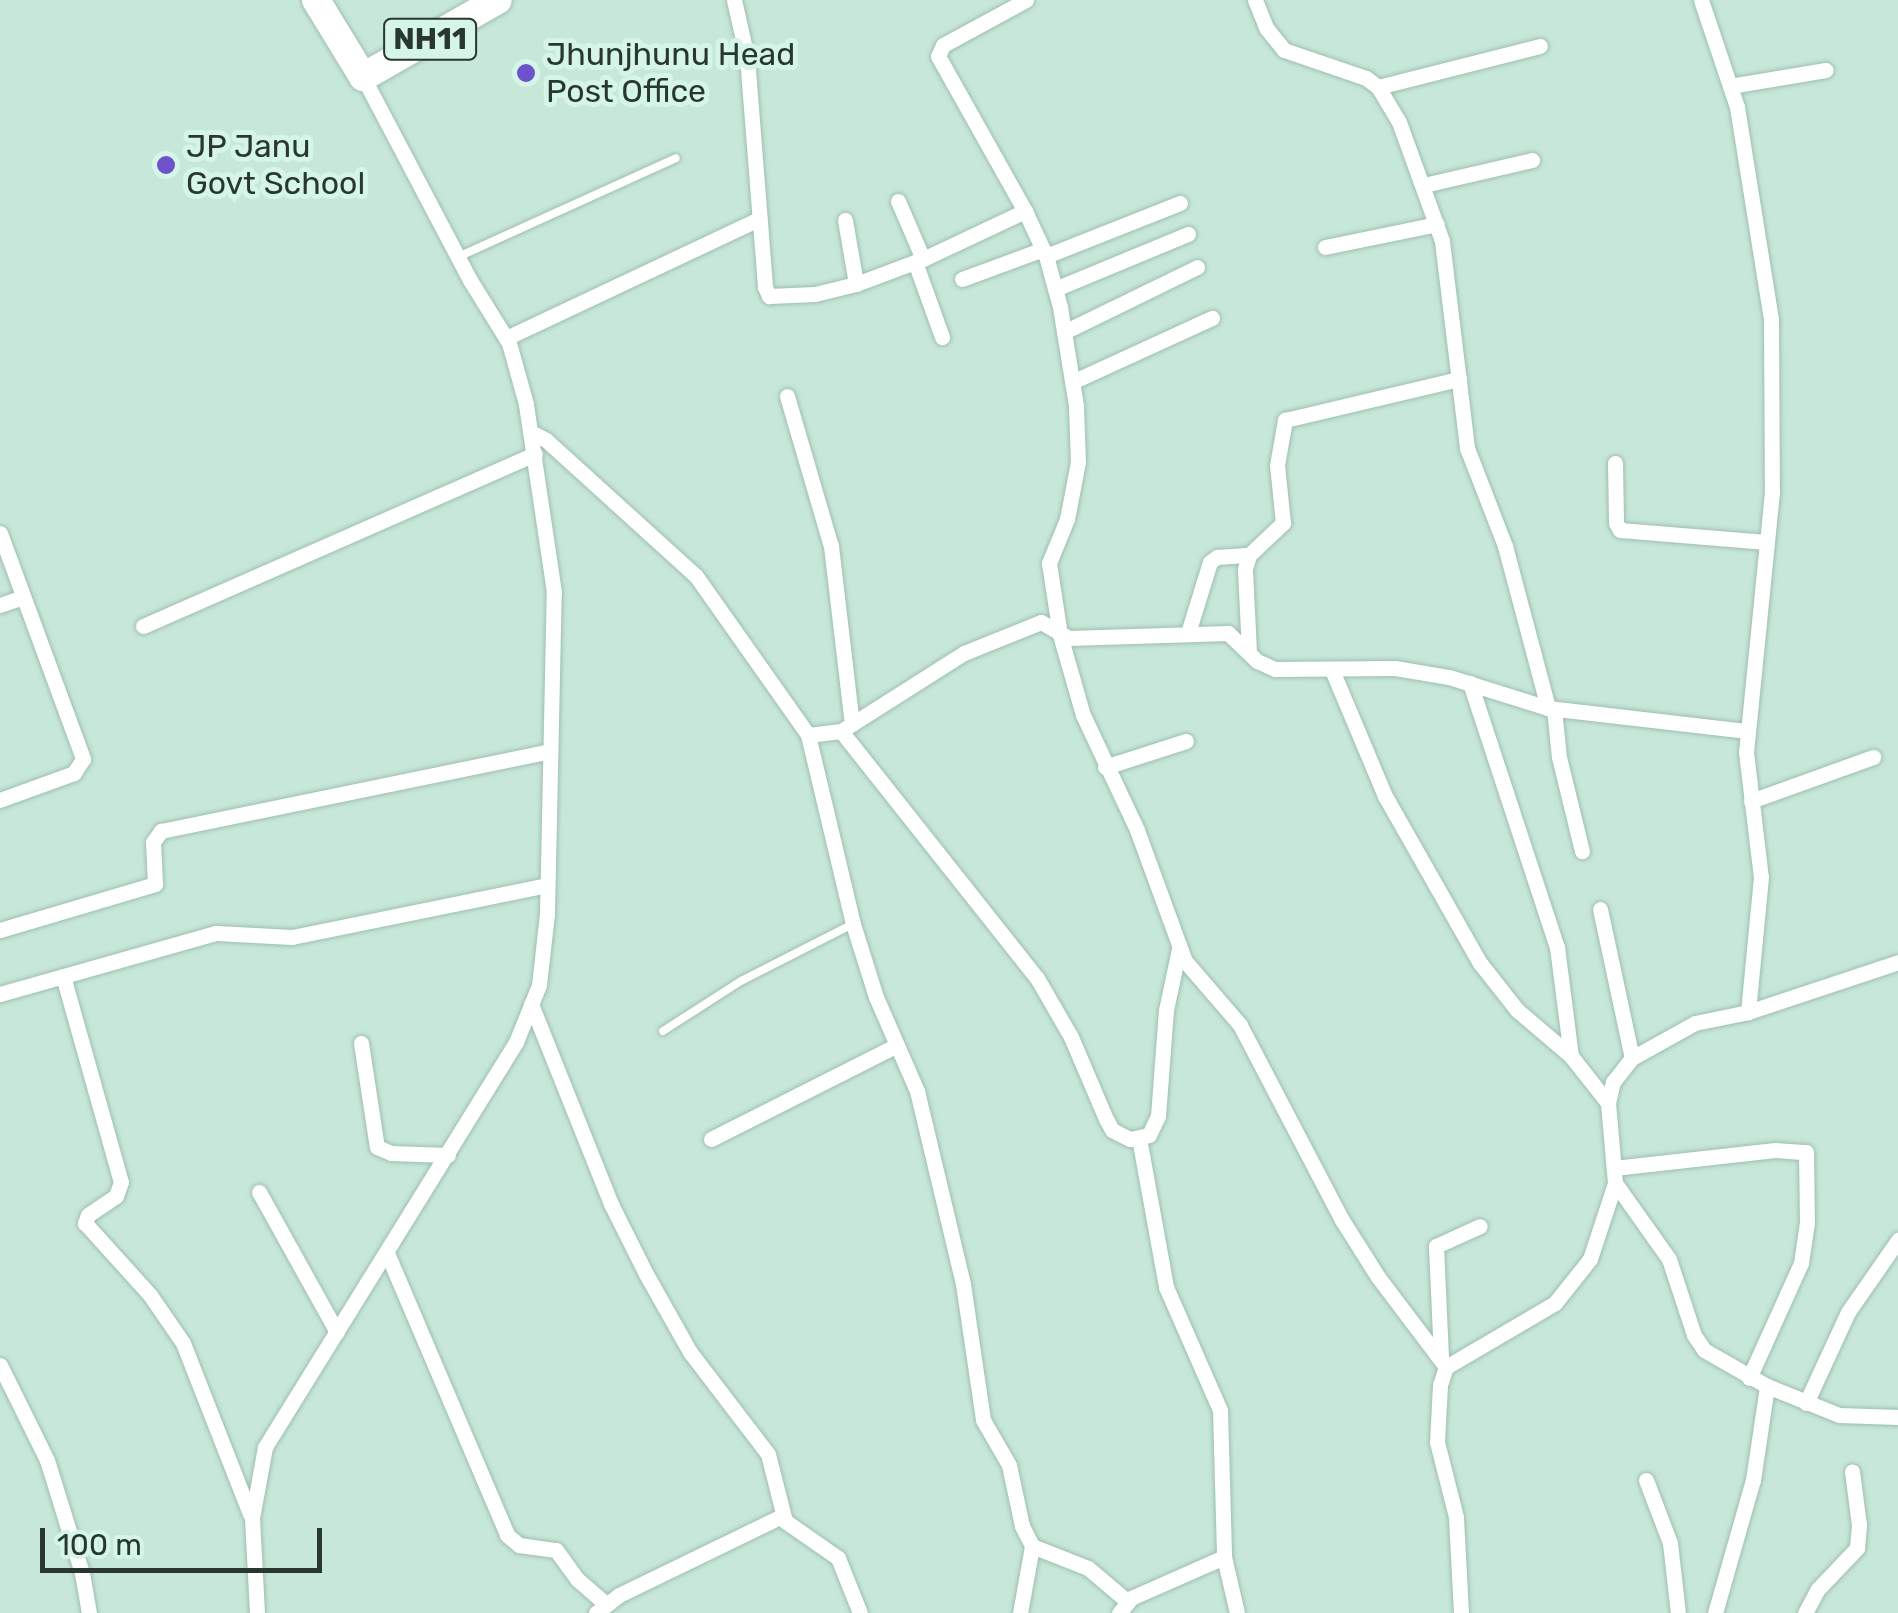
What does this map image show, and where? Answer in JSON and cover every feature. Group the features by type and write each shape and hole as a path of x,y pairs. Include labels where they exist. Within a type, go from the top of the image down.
{"highway":[{"name":"NH11","path":"316,0 358,70"},
{"name":"NH11","path":"358,70 459,0"},
{"name":"NH11","path":"358,70 498,0"}],"street":[{"path":"734,0 747,58 769,296 815,294 856,284 919,261 1025,210"},
{"path":"1026,0 943,45 938,53 1025,210 1056,289 1072,382 1078,462 1067,519 1049,563 1060,635 1083,715 1137,830 1179,949 1240,1026 1342,1220 1444,1364"},
{"path":"1700,0 1730,86 1750,169 1770,319 1772,492 1748,730 1751,801 1761,876 1748,1012"},
{"path":"1261,1 1275,42 1292,56 1347,69 1378,87 1399,122 1424,185 1437,224 1467,448 1505,546 1551,709 1582,851"},
{"path":"1378,87 1540,46"},
{"path":"256,1613 252,1518 265,1447 516,1042 538,984 547,885 554,592 531,432 506,338 358,70"},
{"path":"1730,86 1826,70"},
{"path":"1424,185 1532,160"},
{"path":"898,201 942,336"},
{"path":"962,279 1045,253 1180,202"},
{"path":"506,338 760,218"},
{"path":"845,220 856,284"},
{"path":"1325,248 1437,224"},
{"path":"1056,289 1188,234"},
{"path":"1064,332 1197,267"},
{"path":"1072,382 1212,318"},
{"path":"1249,652 1244,583 1249,556 1283,522 1277,465 1285,420 1459,380"},
{"path":"787,396 831,546 846,728 1050,997 1112,1130 1139,1138"},
{"path":"531,432 546,440 696,576 808,735 853,924 916,1091 964,1284 980,1410 1009,1465 1022,1526 1032,1546 1020,1613"},
{"path":"143,626 535,454"},
{"path":"1616,463 1616,523 1620,530 1767,542"},
{"path":"0,533 84,758 74,773 0,800"},
{"path":"1188,633 1210,562 1218,557 1249,556"},
{"path":"0,604 23,597"},
{"path":"808,735 846,728 985,642 1040,622 1060,635 1228,633 1275,669 1395,668 1470,684 1551,709 1748,730"},
{"path":"1332,670 1385,796 1464,937 1517,1010 1571,1056 1608,1103"},
{"path":"1470,684 1545,903 1560,969 1571,1056"},
{"path":"1105,767 1186,741"},
{"path":"0,930 154,884 152,842 161,831 550,751"},
{"path":"1751,801 1873,757"},
{"path":"0,994 216,933 292,936 547,885"},
{"path":"1600,910 1632,1058"},
{"path":"1139,1138 1154,1128 1158,1116 1166,1010 1179,949"},
{"path":"1444,1364 1555,1303 1590,1259 1614,1176 1608,1103 1612,1082 1632,1058 1695,1023 1748,1012 1898,962"},
{"path":"63,976 121,1182 116,1196 88,1214 85,1223 150,1295 183,1343 252,1518"},
{"path":"531,1004 611,1204 690,1352 768,1454 782,1516 788,1526 823,1544 838,1558 860,1613"},
{"path":"361,1043 377,1147 391,1154 448,1155"},
{"path":"711,1139 896,1045"},
{"path":"1139,1138 1166,1287 1220,1410 1224,1557 1238,1613"},
{"path":"1614,1176 1775,1150 1806,1152 1807,1222 1801,1264 1749,1378"},
{"path":"1614,1176 1669,1258 1698,1344 1749,1378 1839,1416 1898,1418"},
{"path":"259,1192 337,1332"},
{"path":"1460,1613 1456,1517 1436,1442 1444,1364 1436,1246 1480,1226"},
{"path":"1806,1403 1848,1312 1898,1240"},
{"path":"387,1253 507,1535 520,1545 556,1550 600,1608 782,1516"},
{"path":"0,1366 48,1460 82,1573 89,1613"},
{"path":"1715,1613 1752,1480 1767,1386"},
{"path":"1805,1613 1818,1589 1856,1548 1860,1525 1852,1471"},
{"path":"1646,1480 1670,1543 1678,1613"},
{"path":"1032,1546 1088,1568 1123,1607 1224,1557"}],"lane":[{"path":"458,257 676,158"},
{"path":"663,1031 741,981 853,924"}],"place":[{"name":"Jhunjhunu Head Post Office","path":"526,73"},
{"name":"JP Janu Govt School","path":"166,165"}]}
